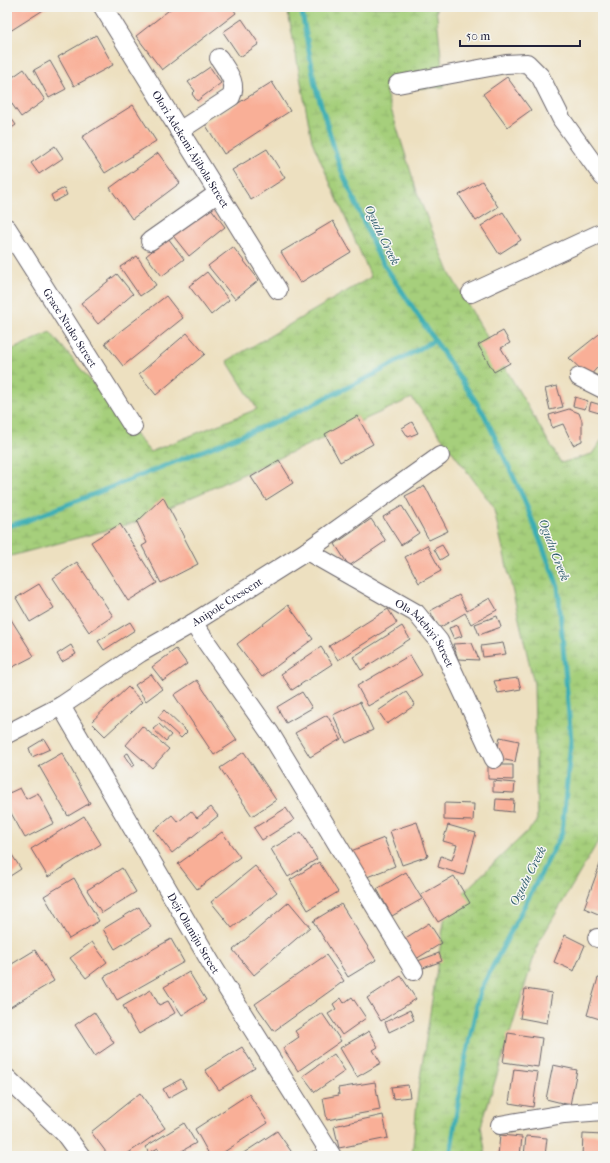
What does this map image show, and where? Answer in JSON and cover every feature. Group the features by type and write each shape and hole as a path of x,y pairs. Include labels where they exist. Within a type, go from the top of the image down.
{"street":[{"name":"Olori Adekemi Ajibola Street","path":"103,7 278,290"},
{"path":"180,131 231,97 234,90 233,81 219,58"},
{"path":"398,84 506,64 527,63 540,76 562,120 603,177"},
{"path":"150,241 218,193"},
{"name":"Grace Ntuko Street","path":"7,228 133,427"},
{"path":"471,293 603,232"},
{"path":"579,377 603,389"},
{"name":"Anipole Crescent","path":"7,734 61,706 140,653 193,623 307,551 440,456"},
{"name":"Ola Adebiyi Street","path":"307,551 416,613 439,641 494,759"},
{"path":"193,623 270,733 414,971"},
{"name":"Deji Olamiju Street","path":"61,706 211,963 332,1156"},
{"path":"7,1078 64,1133 81,1156"},
{"path":"500,1125 564,1114 603,1111"}],"green space":[{"path":"287,7 436,7 444,87 385,90 419,198 450,274 561,463 592,454 603,438 603,833 538,944 481,1126 486,1156 412,1156 418,1091 446,909 537,822 534,684 493,506 412,398 137,522 7,557 7,352 50,332 150,452 257,409 227,361 371,277 312,141"}],"building":[{"path":"7,7 48,7 7,33"},
{"path":"173,7 232,7 236,13 162,70 136,36"},
{"path":"242,19 259,44 240,57 223,32"},
{"path":"96,35 113,65 74,86 58,57"},
{"path":"50,61 66,89 49,98 34,70"},
{"path":"210,67 221,83 197,101 192,94 195,91 188,82"},
{"path":"24,69 45,100 21,117 7,97 7,81"},
{"path":"507,77 531,110 507,127 483,94"},
{"path":"272,82 290,111 224,154 205,124"},
{"path":"133,105 156,141 105,173 82,137"},
{"path":"7,112 16,125 7,131"},
{"path":"55,146 63,158 39,174 31,163"},
{"path":"267,149 285,178 251,200 232,170"},
{"path":"158,153 180,183 132,219 110,188"},
{"path":"482,181 498,207 476,221 459,195"},
{"path":"64,188 67,195 54,202 51,195"},
{"path":"207,203 225,227 189,256 170,232"},
{"path":"503,212 521,240 499,254 481,226"},
{"path":"333,221 351,252 300,283 281,252"},
{"path":"168,238 184,259 162,276 146,256"},
{"path":"233,247 259,280 235,299 208,266"},
{"path":"137,256 156,285 140,296 120,267"},
{"path":"207,272 229,300 211,315 189,286"},
{"path":"117,274 133,294 98,324 81,303"},
{"path":"166,296 183,318 123,366 105,343"},
{"path":"503,331 510,343 501,348 510,363 494,372 478,345"},
{"path":"603,331 603,361 589,377 569,358"},
{"path":"187,333 205,354 156,395 139,374"},
{"path":"557,386 563,407 550,410 545,389"},
{"path":"575,397 588,401 585,409 573,406"},
{"path":"591,402 601,405 599,413 589,410"},
{"path":"569,409 579,413 582,421 582,441 573,445 563,424 552,428 549,415"},
{"path":"357,416 373,444 340,462 325,434"},
{"path":"412,422 418,433 408,437 402,428"},
{"path":"279,460 293,483 266,500 251,477"},
{"path":"425,486 448,531 429,540 405,496"},
{"path":"163,497 198,564 161,583 142,546 147,543 137,522"},
{"path":"402,506 419,533 401,545 383,517"},
{"path":"371,519 386,541 349,566 335,544"},
{"path":"120,524 157,583 128,601 91,542"},
{"path":"427,545 441,571 419,583 405,557"},
{"path":"442,545 448,555 440,560 434,549"},
{"path":"77,562 113,616 89,632 53,578"},
{"path":"39,584 54,608 30,622 16,598"},
{"path":"459,595 467,611 490,598 497,610 471,624 465,613 439,628 430,611"},
{"path":"288,605 313,639 262,677 237,644"},
{"path":"388,609 397,623 338,660 329,646"},
{"path":"7,613 34,656 7,670"},
{"path":"497,616 501,627 479,635 475,624"},
{"path":"130,622 135,630 104,650 98,641"},
{"path":"458,625 462,636 454,639 449,628"},
{"path":"402,626 410,639 361,670 353,657"},
{"path":"472,643 479,660 458,659 453,644"},
{"path":"503,643 506,654 483,657 481,646"},
{"path":"71,645 76,654 62,662 57,654"},
{"path":"321,647 332,664 292,690 281,674"},
{"path":"176,649 187,664 163,681 152,667"},
{"path":"410,655 422,675 368,706 357,686"},
{"path":"151,674 162,689 146,701 135,685"},
{"path":"518,678 521,689 498,693 494,681"},
{"path":"197,680 237,740 214,755 174,695"},
{"path":"128,687 142,702 105,736 91,722"},
{"path":"302,692 312,708 286,723 277,707"},
{"path":"406,692 415,705 387,724 378,711"},
{"path":"360,702 373,730 346,743 333,715"},
{"path":"164,710 187,732 181,738 158,717"},
{"path":"327,715 341,739 310,757 295,733"},
{"path":"159,724 171,735 166,741 153,729"},
{"path":"142,726 169,749 152,768 126,745"},
{"path":"500,737 519,741 515,762 496,758"},
{"path":"44,739 50,749 32,757 29,748"},
{"path":"244,752 276,800 252,816 220,768"},
{"path":"62,753 90,803 68,816 39,766"},
{"path":"128,753 135,765 132,767 124,755"},
{"path":"488,765 513,765 513,780 488,779"},
{"path":"493,781 515,783 514,793 493,792"},
{"path":"20,788 26,799 38,793 54,823 25,838 7,806 7,794"},
{"path":"496,799 514,800 513,812 495,810"},
{"path":"444,803 474,804 473,821 444,820"},
{"path":"211,807 218,816 172,853 154,830 172,815 178,822 191,811 197,818"},
{"path":"286,808 294,820 262,840 254,828"},
{"path":"84,816 101,844 48,877 31,849"},
{"path":"417,822 428,856 402,865 390,831"},
{"path":"448,825 476,833 464,875 438,867 441,856 452,860 457,845 443,841"},
{"path":"222,832 240,857 197,889 178,864"},
{"path":"301,832 317,859 288,877 271,849"},
{"path":"384,838 395,866 362,879 351,851"},
{"path":"7,847 21,869 7,878"},
{"path":"603,856 603,916 584,908"},
{"path":"319,862 338,892 308,910 290,880"},
{"path":"255,866 277,892 232,928 211,902"},
{"path":"122,868 136,892 102,913 87,890"},
{"path":"406,872 422,899 392,916 377,889"},
{"path":"454,876 470,903 438,922 421,895"},
{"path":"74,878 99,921 69,939 44,896"},
{"path":"289,902 310,927 254,975 233,950"},
{"path":"341,904 376,960 348,977 313,921"},
{"path":"139,907 151,927 115,949 103,929"},
{"path":"429,923 442,943 416,959 404,939"},
{"path":"565,935 585,945 574,971 554,962"},
{"path":"171,939 184,962 117,1000 104,977"},
{"path":"92,942 107,962 86,978 70,958"},
{"path":"35,950 54,981 7,1009 7,967"},
{"path":"439,953 442,961 418,970 415,962"},
{"path":"326,955 344,981 274,1031 255,1004"},
{"path":"189,972 206,1000 182,1015 164,987"},
{"path":"401,976 416,999 381,1021 367,998"},
{"path":"598,978 603,979 603,1020 587,1015"},
{"path":"525,989 552,993 547,1023 520,1018"},
{"path":"151,990 159,1005 168,1001 175,1013 139,1034 123,1006"},
{"path":"352,997 366,1018 342,1035 328,1014 336,1009 333,1004 341,998 344,1003"},
{"path":"410,1010 414,1020 389,1032 385,1022"},
{"path":"94,1012 114,1043 95,1056 75,1025"},
{"path":"322,1013 341,1041 298,1071 283,1048 299,1037 295,1031"},
{"path":"369,1031 378,1047 373,1050 381,1063 357,1077 340,1048"},
{"path":"508,1033 542,1038 538,1067 503,1062"},
{"path":"242,1047 255,1068 219,1090 205,1070"},
{"path":"334,1054 345,1071 315,1092 303,1076"},
{"path":"553,1065 577,1070 570,1105 546,1099"},
{"path":"514,1069 538,1072 533,1107 509,1103"},
{"path":"181,1079 186,1088 168,1098 163,1089"},
{"path":"375,1082 380,1110 327,1120 323,1098 339,1095 338,1088"},
{"path":"408,1085 410,1097 393,1099 391,1087"},
{"path":"140,1093 165,1128 124,1156 109,1156 91,1132"},
{"path":"249,1094 268,1123 218,1156 210,1156 195,1129"},
{"path":"383,1115 388,1138 339,1148 334,1126"},
{"path":"184,1123 196,1143 173,1156 162,1156 158,1148 149,1153 145,1147"},
{"path":"277,1131 293,1154 290,1156 239,1156"},
{"path":"583,1134 603,1135 603,1156 582,1156"},
{"path":"500,1135 522,1137 520,1156 498,1156"},
{"path":"526,1136 547,1138 545,1156 524,1156"},
{"path":"315,1151 319,1156 306,1156"}],"waterway":[{"name":"Ogudu Creek","path":"301,7 315,85 340,167 379,257 484,414 523,497 558,586 571,740 562,833 480,991 463,1070 450,1156"},
{"path":"7,526 26,521 280,420 373,375 435,340"}]}
